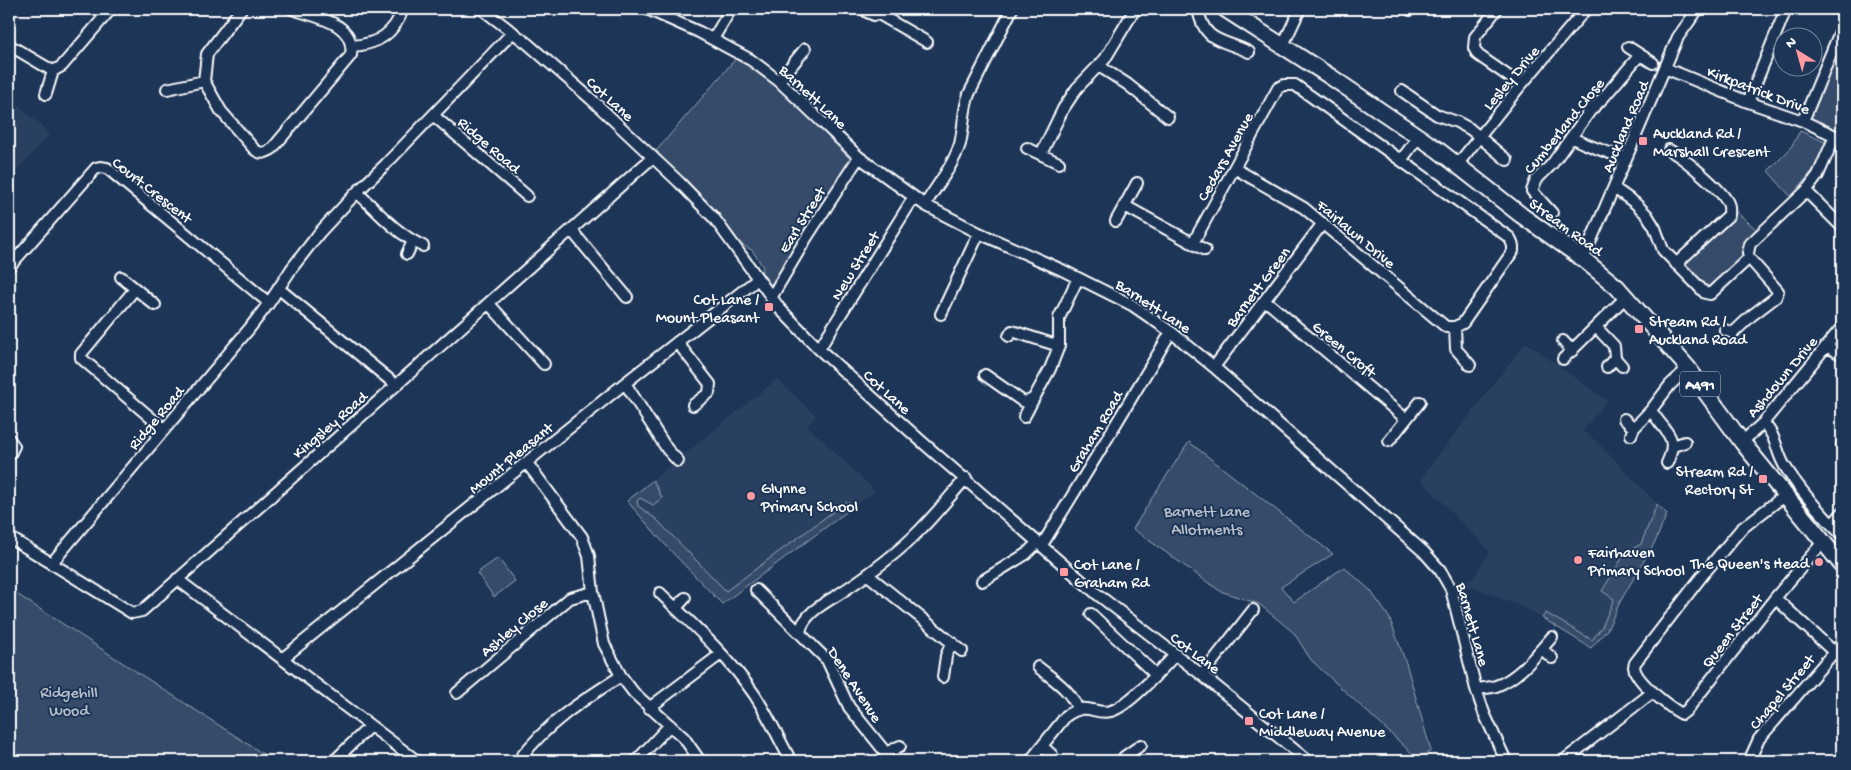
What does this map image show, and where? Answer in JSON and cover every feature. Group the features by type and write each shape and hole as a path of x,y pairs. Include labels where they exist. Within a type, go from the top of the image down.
{"highway":[{"name":"Stream Road","path":"1225,9 1418,136 1521,215 1583,259 1626,296 1688,368 1742,442 1823,542"},
{"name":"A491","path":"1823,542 1842,565"}],"street":[{"path":"46,94 53,71 62,66 110,9"},
{"path":"241,9 207,54 204,81 221,111 257,152 264,153 272,149 346,63 351,55 353,46 344,31 334,23 292,9"},
{"path":"353,46 367,45 383,38 396,24 403,9"},
{"name":"Cot Lane","path":"482,9 513,32 591,99 714,218 771,298 819,349 1097,594 1202,674 1308,761"},
{"name":"Barnett Lane","path":"647,9 712,39 751,60 779,81 859,157 925,204 978,233 1078,278 1132,305 1171,332 1214,367 1424,552 1440,570 1451,590 1476,689 1484,713 1506,761"},
{"path":"712,39 731,9"},
{"path":"866,9 870,14 878,11 928,42"},
{"path":"925,204 955,158 969,94 1012,9"},
{"path":"1041,154 1063,109 1078,88 1105,59 1135,9"},
{"path":"1198,9 1199,19 1208,34 1214,39 1249,52"},
{"path":"1283,46 1300,9"},
{"path":"1497,9 1475,37 1474,48 1478,55 1521,85"},
{"name":"Lesley Drive","path":"1457,165 1521,85 1586,9"},
{"name":"Auckland Road","path":"1583,259 1678,37 1698,9"},
{"path":"1748,102 1786,9"},
{"path":"1803,121 1842,26"},
{"name":"Ridge Road","path":"51,564 249,329 320,232 513,32"},
{"path":"9,45 53,71"},
{"path":"1628,46 1639,56 1653,63"},
{"path":"779,81 805,49"},
{"name":"Cumberland Close","path":"1552,212 1526,192 1552,164 1590,111 1639,56"},
{"path":"1099,66 1127,84 1168,117"},
{"name":"Kirkpatrick Drive","path":"1665,68 1748,102 1803,121 1839,138"},
{"path":"167,89 204,81"},
{"name":"Cedars Avenue","path":"1193,243 1278,88 1284,85 1295,85 1342,116 1371,140 1402,159"},
{"path":"1402,91 1437,115 1457,122 1480,136 1507,160"},
{"name":"Ridge Road","path":"433,115 527,196"},
{"path":"1418,136 1402,159 1510,238 1514,246 1510,256 1463,323 1455,327 1456,349 1470,365"},
{"path":"1571,137 1583,144 1610,152 1625,160"},
{"path":"1725,330 1733,333 1750,316 1776,297 1778,291 1749,258 1750,244 1806,191 1839,138"},
{"path":"1027,148 1058,163"},
{"path":"1669,150 1689,164 1723,196 1729,205 1729,215 1676,264"},
{"name":"Kingsley Road","path":"9,538 134,614 142,611 572,231 653,157"},
{"name":"Earl Street","path":"771,298 806,237 859,157"},
{"name":"Court Crescent","path":"9,267 96,168 100,166 107,168 269,303"},
{"name":"Fairlawn Drive","path":"1234,168 1304,208 1446,327 1455,327"},
{"path":"1116,221 1137,183"},
{"path":"1614,188 1635,203 1647,215 1655,228 1663,250 1706,293 1710,294 1716,290 1749,258"},
{"path":"1806,191 1839,224 1842,221"},
{"path":"357,192 413,241 423,246"},
{"name":"New Street","path":"819,349 914,197"},
{"path":"1125,206 1205,250"},
{"name":"Barnett Green","path":"1214,367 1323,223"},
{"path":"572,231 627,298"},
{"path":"939,314 978,233"},
{"path":"407,254 413,241"},
{"path":"121,277 155,305"},
{"path":"1024,417 1050,370 1059,346 1059,318 1078,278"},
{"name":"Mount Pleasant","path":"282,659 625,383 758,279"},
{"path":"278,288 396,385"},
{"path":"135,289 81,354 81,358 164,429"},
{"path":"1563,359 1626,296"},
{"name":"Green Croft","path":"1265,300 1406,419"},
{"path":"489,304 544,364"},
{"name":"Ashdown Drive","path":"1742,442 1763,423 1842,327"},
{"path":"1596,328 1614,346 1618,362 1607,367"},
{"path":"1009,336 1012,331 1059,346"},
{"name":"Graham Road","path":"982,582 991,572 1026,554 1040,543 1100,452 1171,332"},
{"path":"1563,341 1572,351"},
{"path":"677,342 710,384 709,393 694,405"},
{"path":"1826,346 1842,355"},
{"path":"1448,358 1456,349"},
{"path":"1624,419 1633,431 1670,384 1688,368"},
{"path":"985,375 1022,401 1027,402 1034,398"},
{"path":"625,383 666,449 678,461"},
{"path":"1388,441 1420,402"},
{"path":"1651,410 1667,431 1673,446 1667,463"},
{"path":"1763,423 1769,429 1786,468 1832,525 1842,534"},
{"path":"9,439 14,446 9,456"},
{"path":"1673,446 1685,442"},
{"path":"527,463 582,537 589,556 593,592 604,644 621,676 649,708 684,738 700,761"},
{"path":"800,633 801,624 821,606 868,575 917,533 966,478"},
{"path":"1563,761 1654,692 1634,671 1635,663 1660,629 1742,529 1784,496"},
{"path":"1832,525 1842,513"},
{"name":"Queen Street","path":"1654,692 1674,710 1682,714 1688,710 1775,598 1823,542"},
{"path":"868,575 962,651"},
{"path":"177,579 417,761"},
{"name":"Dene Avenue","path":"756,590 827,660 849,707 885,757 900,746"},
{"name":"Ashley Close","path":"457,693 570,598 593,592"},
{"path":"660,593 721,654 754,694 791,761"},
{"path":"676,608 685,598"},
{"path":"1775,598 1834,652"},
{"path":"1202,674 1253,610"},
{"path":"1091,614 1156,676"},
{"path":"1476,689 1496,686 1512,677 1527,665 1552,637"},
{"path":"943,677 946,656 952,642"},
{"name":"Chapel Street","path":"1749,761 1759,739 1842,643"},
{"path":"1542,649 1552,658"},
{"path":"649,708 721,654"},
{"path":"1030,761 1066,716 1078,710 1088,708 1105,712 1119,708 1156,676 1175,655"},
{"path":"1038,667 1065,688 1075,701 1078,710"},
{"path":"518,761 530,745 554,721 621,676"},
{"path":"636,761 670,725"},
{"path":"331,759 370,726"},
{"path":"1131,757 1141,745"},
{"path":"1042,746 1052,755"}],"shaded area":[{"path":"9,96 50,134 9,179"},
{"path":"1526,342 1607,401 1583,431 1595,440 1667,514 1656,540 1620,602 1607,630 1591,648 1525,608 1472,586 1458,591 1456,581 1473,578 1490,552 1420,479"},
{"name":"Glynne Primary School","path":"777,379 816,416 807,425 875,491 722,604 669,549 627,501"}],"green space":[{"path":"1842,37 1842,132 1811,119 1810,114"},
{"path":"738,56 768,76 852,161 771,289 761,275 763,267 752,250 740,244 717,213 656,151"},
{"path":"1800,131 1825,142 1817,165 1791,197 1768,171 1790,149"},
{"path":"1734,210 1756,229 1746,242 1743,249 1743,258 1708,290 1685,269 1685,264 1732,218"},
{"name":"Barnett Lane Allotments","path":"1189,442 1333,554 1281,587 1294,602 1344,567 1370,590 1389,617 1406,663 1431,751 1417,758 1311,660 1294,633 1259,604 1220,591 1133,529"},
{"path":"653,480 662,498 653,505 640,498 637,501 638,506 656,519 726,591 846,502 856,505 722,604 669,549 627,501"},
{"path":"1657,504 1667,514 1656,540 1620,602 1607,630 1591,648 1542,618 1546,613 1592,640 1602,627 1614,599 1602,591 1626,552 1641,544"},
{"path":"498,558 515,581 494,597 477,573"},
{"name":"Ridgehill Wood","path":"9,589 274,761 9,761"}],"place":[{"name":"Auckland Rd / Marshall Crescent","path":"1643,141"},
{"name":"Cot Lane / Mount Pleasant","path":"769,307"},
{"name":"Stream Rd / Auckland Road","path":"1639,329"},
{"name":"Stream Rd / Rectory St","path":"1763,479"},
{"name":"Glynne Primary School","path":"751,496"},
{"name":"Fairhaven Primary School","path":"1578,560"},
{"name":"The Queen's Head","path":"1819,562"},
{"name":"Cot Lane / Graham Rd","path":"1064,572"},
{"name":"Cot Lane / Middleway Avenue","path":"1249,721"}]}
